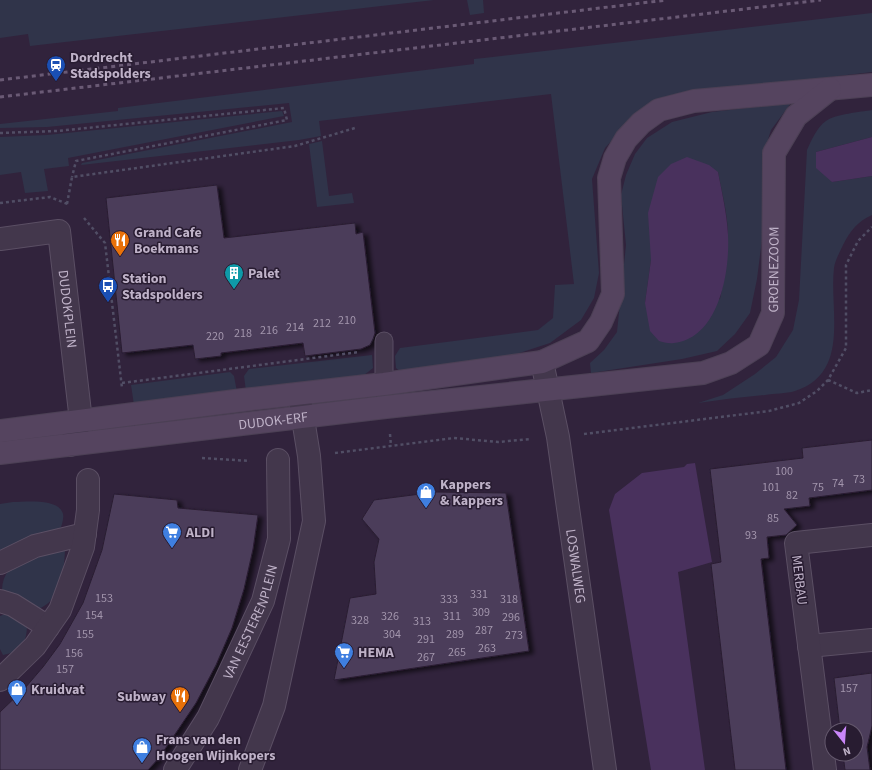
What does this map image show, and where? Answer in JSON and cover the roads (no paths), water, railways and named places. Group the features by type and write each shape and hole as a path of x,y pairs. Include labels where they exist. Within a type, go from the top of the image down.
{"street":[{"path":"542,362 588,341 602,322 613,294 609,178 615,158 626,139 641,123 659,110 694,101 872,85"},
{"name":"GROENEZOOM","path":"547,390 703,373 731,363 759,345 773,313 774,153 796,116 830,89"},
{"name":"DUDOKPLEIN","path":"0,239 60,231 81,421"},
{"name":"DUDOK-ERF","path":"0,431 384,384 542,362"},
{"name":"LOSWALWEG","path":"542,362 558,437 605,770"},
{"name":"DUDOK-ERF","path":"0,453 303,416 547,390"},
{"path":"250,770 274,706 314,521 309,456 299,394"},
{"path":"70,445 81,421"},
{"name":"VAN EESTERENPLEIN","path":"175,770 208,718 263,601 279,539 278,460"},
{"path":"0,680 35,646 60,610 83,547 88,480"},
{"path":"0,563 34,546 85,534"},
{"name":"MERBAU","path":"825,770 796,543 872,535"},
{"path":"0,601 12,605 48,627"},
{"path":"809,646 872,640"}],"lane":[{"path":"384,345 384,384"}],"railway":[{"path":"0,80 667,0"},
{"path":"0,97 821,0"}],"place":[{"name":"Dordrecht Stadspolders","path":"56,82"},
{"name":"Grand Cafe Boekmans","path":"120,257"},
{"name":"Palet","path":"234,290"},
{"name":"Station Stadspolders","path":"108,303"},
{"name":"Kappers & Kappers","path":"426,509"},
{"name":"ALDI","path":"172,549"},
{"name":"HEMA","path":"344,669"},
{"name":"Kruidvat","path":"17,706"},
{"name":"Subway","path":"180,713"},
{"name":"Frans van den Hoogen Wijnkopers","path":"142,764"}]}
